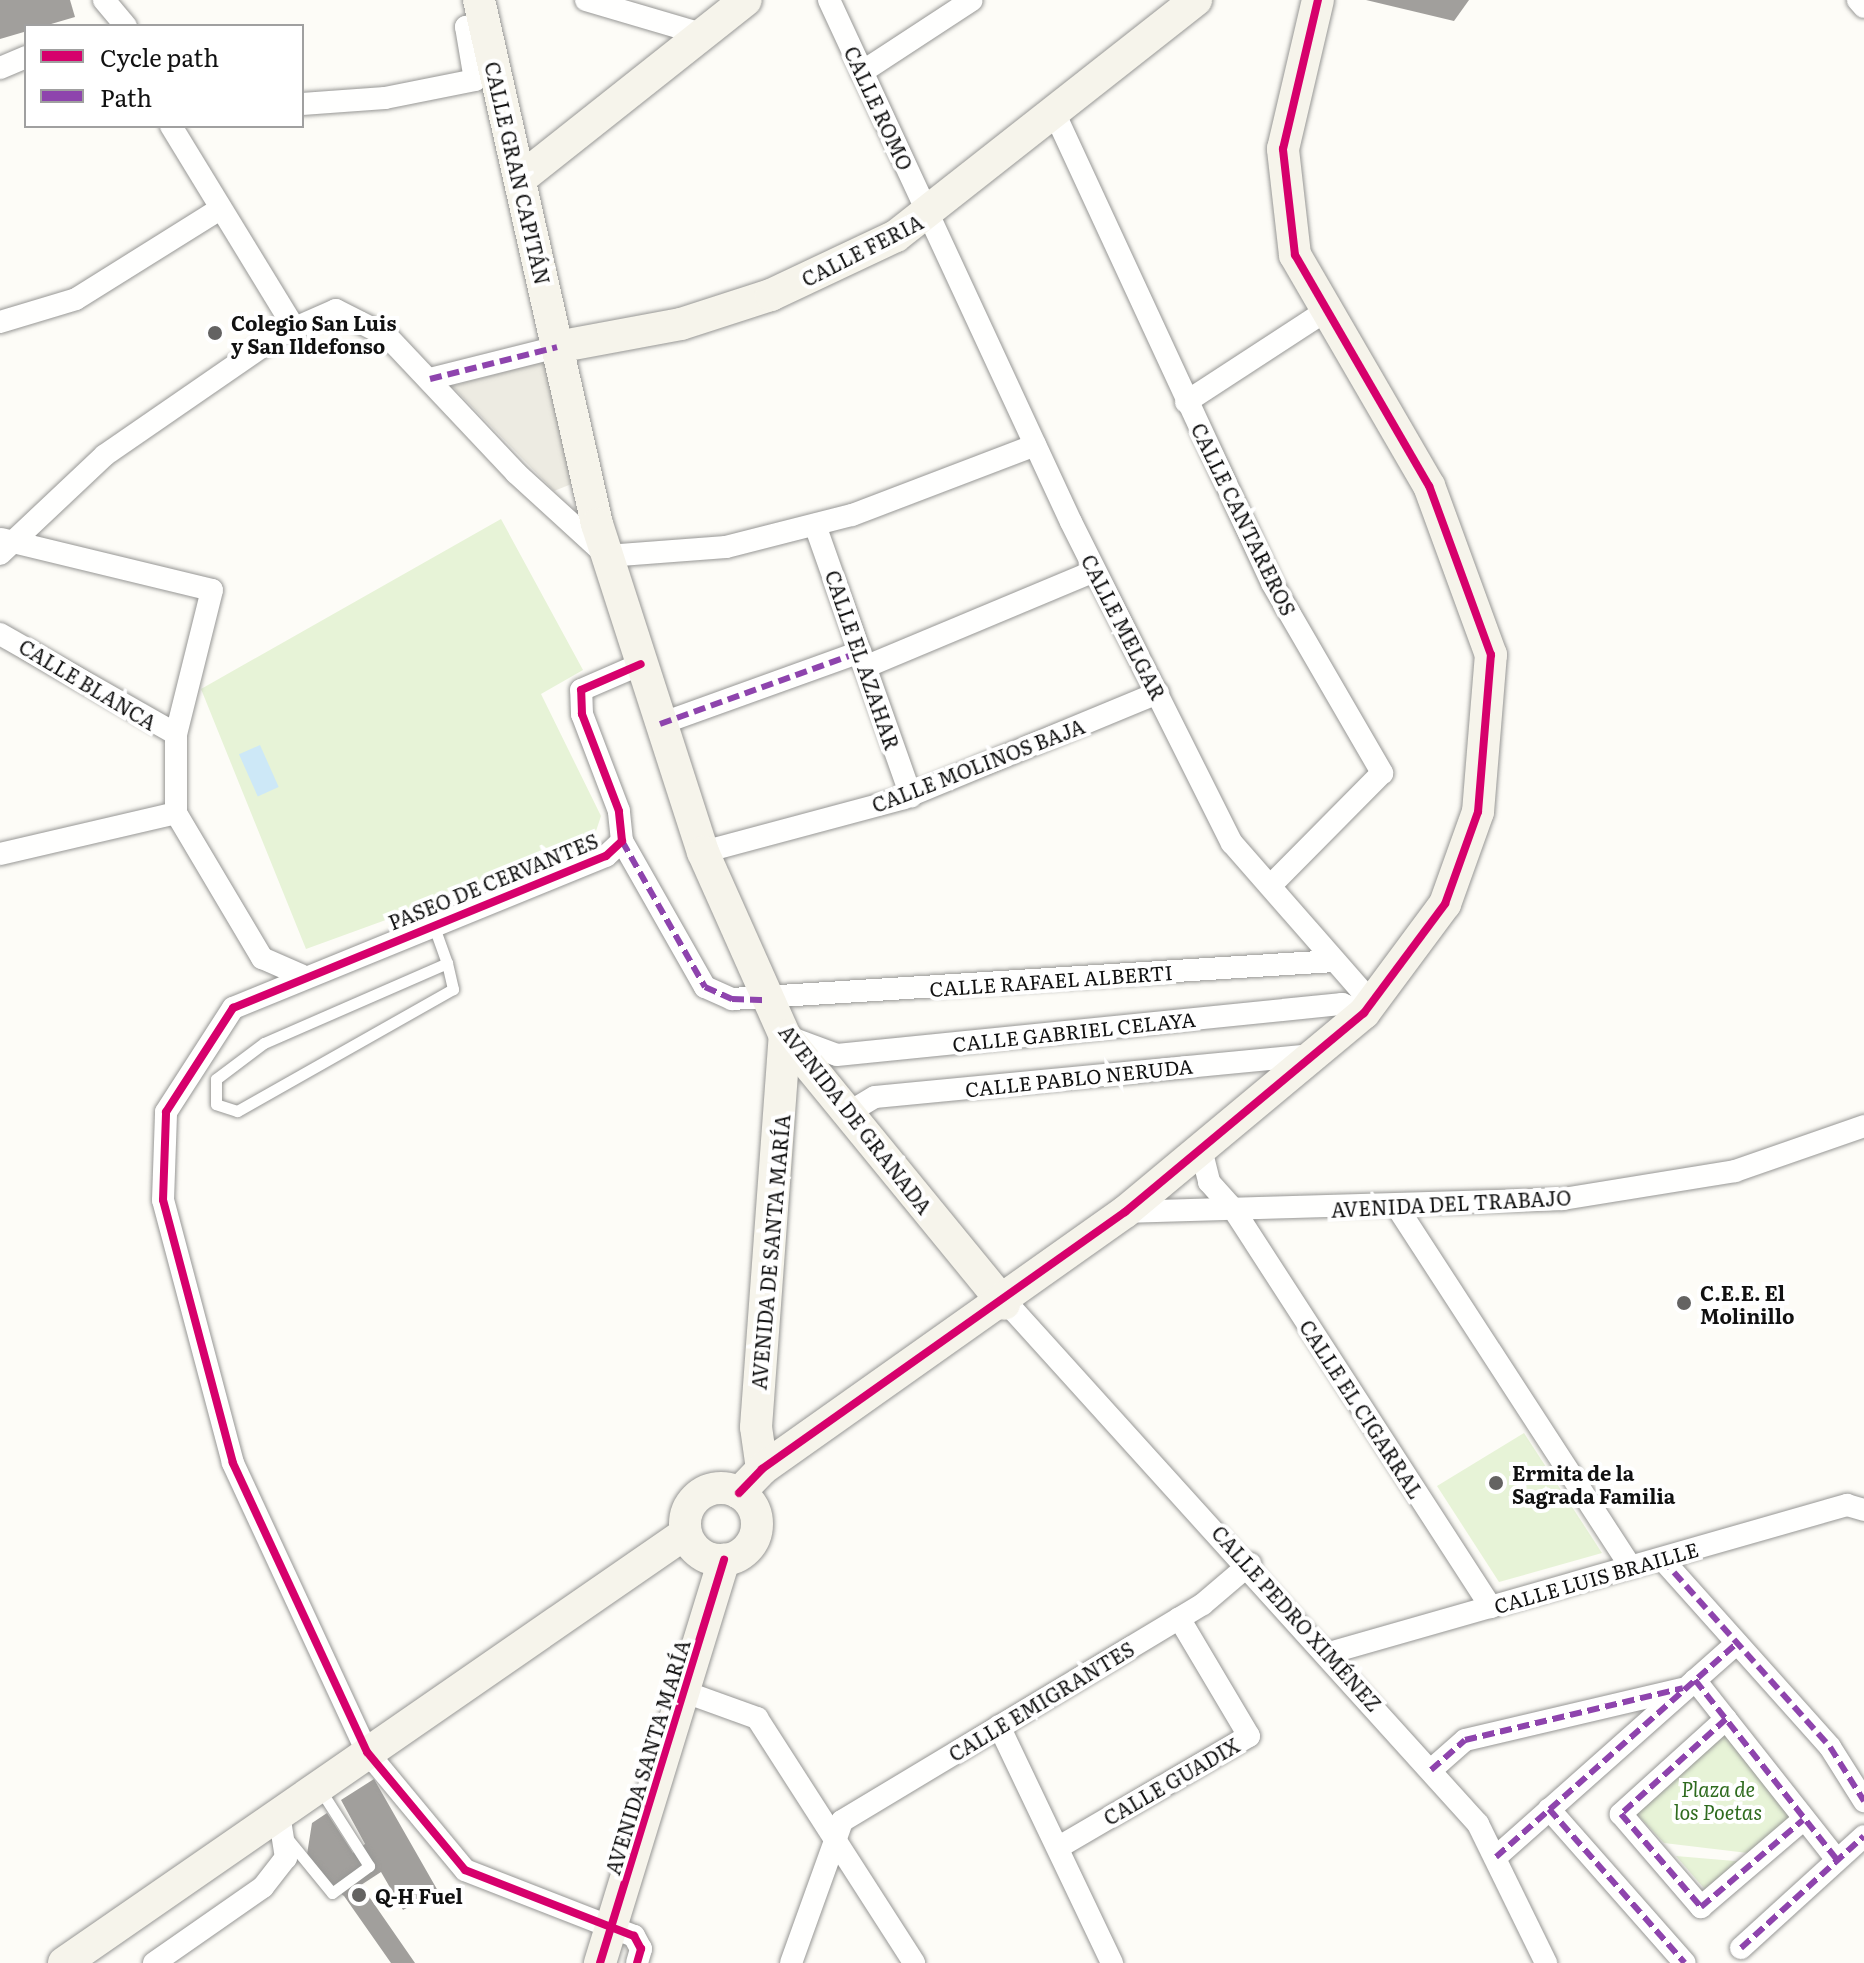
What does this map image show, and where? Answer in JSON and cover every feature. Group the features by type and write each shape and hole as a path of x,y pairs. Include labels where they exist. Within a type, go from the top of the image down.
{"street":[{"path":"104,0 120,24"},
{"path":"586,0 705,35"},
{"path":"520,179 746,0"},
{"name":"CALLE ROMO","path":"829,0 929,217"},
{"path":"862,72 972,0"},
{"name":"CALLE FERIA","path":"557,347 681,324 771,295 929,217 1054,112 1196,0"},
{"path":"739,1493 757,1526 740,1554 724,1560 701,1553 686,1533 685,1516 703,1492 739,1493 762,1469 1005,1303 1125,1212 1368,1008 1445,904 1478,812 1491,655 1429,486 1295,255 1283,149 1318,0"},
{"path":"1858,0 1864,7"},
{"path":"304,104 385,98 475,80 466,27 482,12"},
{"name":"CALLE GRAN CAPITÁN","path":"482,12 607,556"},
{"path":"0,68 24,58"},
{"name":"CALLE CANTAREROS","path":"1054,112 1272,583 1382,773 1270,886"},
{"path":"172,128 295,329"},
{"path":"0,322 76,299 220,209"},
{"name":"CALLE MELGAR","path":"929,217 1095,571 1232,843 1334,961 1368,1008"},
{"path":"4,544 105,455 295,329 336,310 387,336 516,473 607,556 726,547 815,525 1035,445"},
{"path":"1186,402 1327,310"},
{"path":"430,379 557,347"},
{"name":"CALLE EL AZAHAR","path":"815,525 911,796"},
{"path":"4,544 212,590 176,734 176,813 262,958 301,975"},
{"name":"AVENIDA DE GRANADA","path":"607,556 703,852 785,1036 1005,1303"},
{"path":"660,724 863,660 1095,571"},
{"name":"CALLE BLANCA","path":"0,634 176,734"},
{"name":"PASEO DE CERVANTES","path":"637,1963 641,1949 634,1936 465,1870 367,1752 233,1463 163,1200 166,1112 233,1008 301,975 606,856 622,841 619,811 582,714 581,690 641,664"},
{"name":"CALLE MOLINOS BAJA","path":"703,852 911,796 1158,693"},
{"path":"0,854 176,813"},
{"name":"CALLE RAFAEL ALBERTI","path":"622,841 705,987 732,999 767,1000 1334,961"},
{"name":"CALLE GABRIEL CELAYA","path":"785,1036 837,1055 1342,1004 1368,1008"},
{"name":"AVENIDA DE SANTA MARÍA","path":"762,1469 756,1427 785,1036"},
{"name":"CALLE PABLO NERUDA","path":"848,1113 875,1097 1313,1055"},
{"name":"AVENIDA DEL TRABAJO","path":"1125,1212 1397,1207 1563,1199 1735,1171 1864,1126"},
{"name":"CALLE EL CIGARRAL","path":"1201,1149 1209,1182 1234,1210 1491,1607"},
{"path":"1397,1207 1631,1567"},
{"name":"CALLE PEDRO XIMÉNEZ","path":"1005,1303 1250,1564 1431,1770 1496,1857 1546,1963"},
{"name":"CALLE LUIS BRAILLE","path":"1329,1653 1847,1505 1864,1510"},
{"path":"64,1963 283,1826 318,1787 686,1533"},
{"path":"1662,1559 1830,1747 1864,1801"},
{"name":"AVENIDA SANTA MARÍA","path":"600,1963 724,1560"},
{"name":"CALLE EMIGRANTES","path":"832,1836 842,1821 1179,1618 1250,1564"},
{"name":"CALLE GUADIX","path":"1059,1847 1249,1736 1179,1618"},
{"path":"1496,1857 1737,1643"},
{"path":"1691,1684 1726,1719 1837,1860"},
{"path":"1431,1770 1465,1740 1691,1684"},
{"path":"685,1692 757,1718 914,1963"},
{"path":"1726,1719 1621,1814 1701,1907 1803,1820"},
{"path":"999,1726 1113,1962"},
{"path":"1549,1809 1685,1963"},
{"path":"154,1963 263,1887 286,1858 283,1826"},
{"path":"791,1963 832,1836"},
{"path":"1741,1948 1864,1836"}],"lane":[{"path":"433,923 447,963 453,989 381,1026 370,1040 237,1111 216,1104 216,1079 264,1043 447,963"},
{"path":"283,1826 332,1893 369,1866 318,1787"}],"green space":[{"path":"501,519 583,670 541,694 601,816 595,834 581,849 306,949 201,689"},
{"path":"1524,1433 1602,1553 1499,1582 1437,1486"},
{"name":"Plaza de los Poetas","path":"1722,1731 1799,1817 1756,1854 1664,1843 1633,1810"},
{"path":"1676,1856 1746,1862 1709,1894"}],"shaded area":[{"path":"549,360 574,483 554,491 452,386"}],"water":[{"path":"260,745 279,787 258,796 239,754"}],"building":[{"path":"0,0 70,0 75,17 51,24 24,24 24,32 0,39"},
{"path":"1366,0 1469,0 1454,21"},
{"path":"374,1779 438,1891 403,1910 381,1872 361,1885 415,1963 391,1963 344,1896 305,1867 312,1823 327,1813 353,1853 365,1844 341,1800"}],"marked path":[{"path":"430,379 557,347"},
{"path":"660,724 860,652"},
{"path":"622,841 705,987 732,999 767,1000"},
{"path":"1662,1559 1830,1747 1864,1801"},
{"path":"1496,1857 1737,1643"},
{"path":"1695,1680 1837,1860"},
{"path":"1431,1770 1465,1740 1683,1688"},
{"path":"1726,1719 1621,1814 1701,1907 1803,1820"},
{"path":"1549,1809 1685,1963"},
{"path":"1741,1948 1864,1836"}],"cycle path":[{"path":"739,1493 762,1469 1125,1212 1364,1013 1445,904 1478,812 1491,655 1429,486 1295,255 1283,149 1318,0"},
{"path":"637,1963 641,1949 634,1936 465,1870 367,1752 233,1463 163,1200 166,1112 233,1008 606,856 622,841 619,811 582,714 581,690 641,664"},
{"path":"600,1963 724,1560"}],"place":[{"name":"Colegio San Luis y San Ildefonso","path":"215,333"},
{"name":"C.E.E. El Molinillo","path":"1684,1303"},
{"name":"Ermita de la Sagrada Familia","path":"1496,1483"},
{"name":"Q-H Fuel","path":"359,1895"}]}
